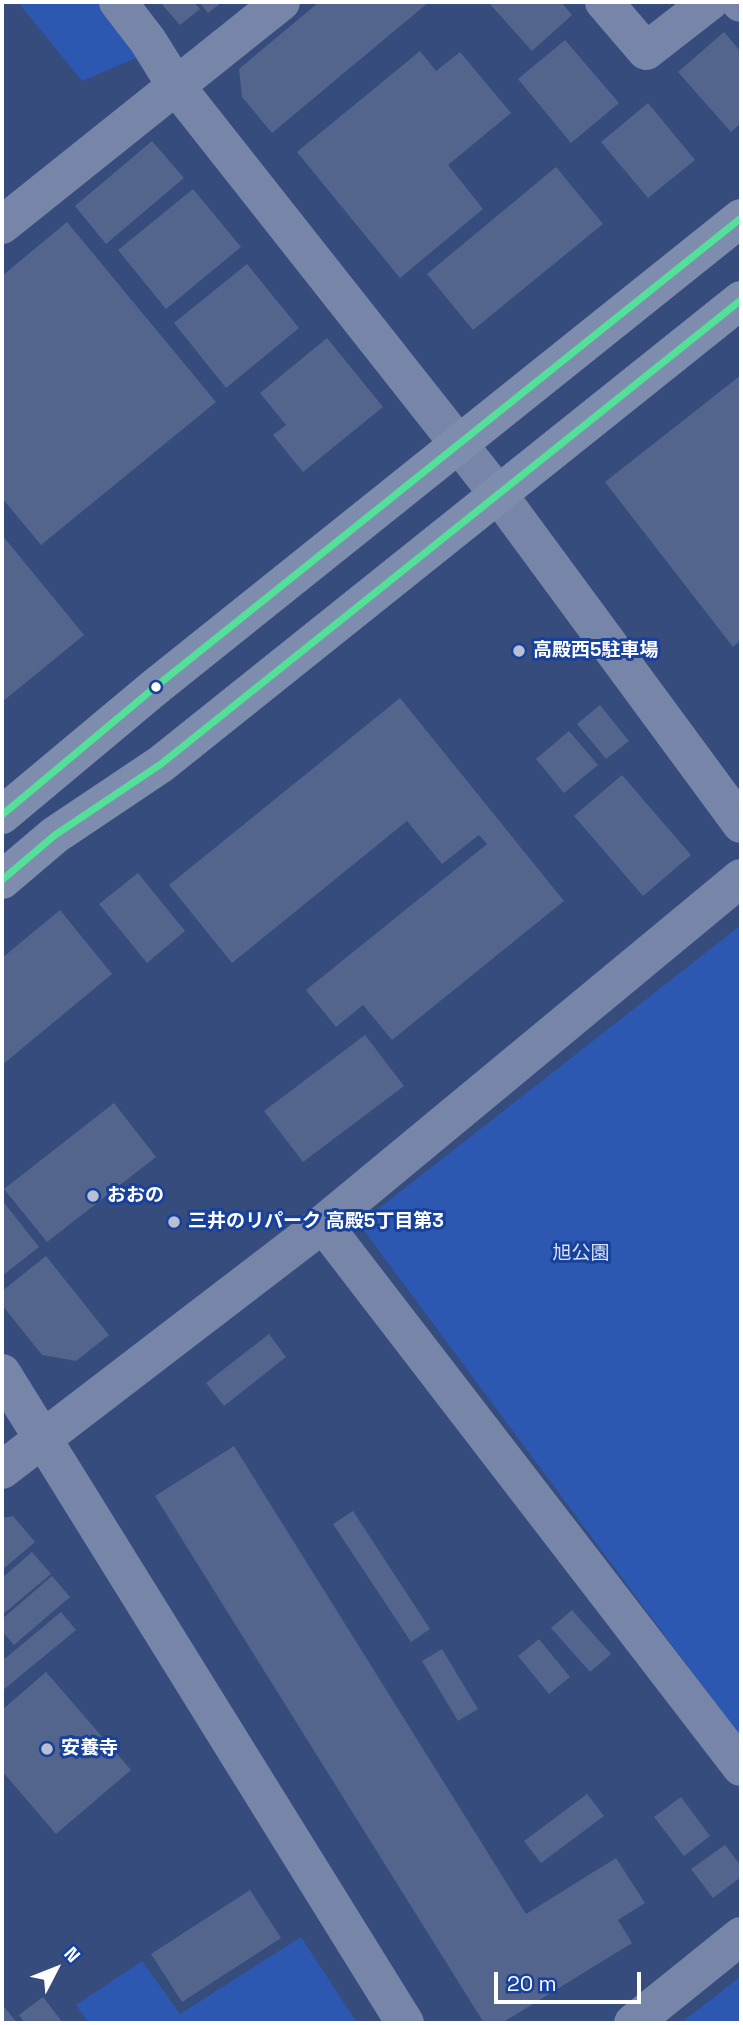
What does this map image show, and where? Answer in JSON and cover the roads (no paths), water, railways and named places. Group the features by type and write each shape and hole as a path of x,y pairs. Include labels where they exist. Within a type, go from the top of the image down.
{"main road":[{"path":"2,815 154,688 741,218"},
{"path":"2,880 55,835 161,764 741,300"}],"street":[{"path":"118,2 148,41 176,86 498,494 741,824"},
{"path":"2,225 281,2"},
{"path":"604,2 646,51 709,2"},
{"path":"2,1470 323,1224 741,878"},
{"path":"323,1224 741,1768"},
{"path":"2,1373 405,2023"},
{"path":"633,2023 741,1936"}],"place":[{"name":"高殿西5駐車場","path":"519,651"},
{"name":"おおの","path":"93,1196"},
{"name":"三井のリパーク 高殿5丁目第3","path":"174,1222"},
{"name":"安養寺","path":"47,1749"}],"park label":[{"name":"旭公園","path":"581,1254"}]}
